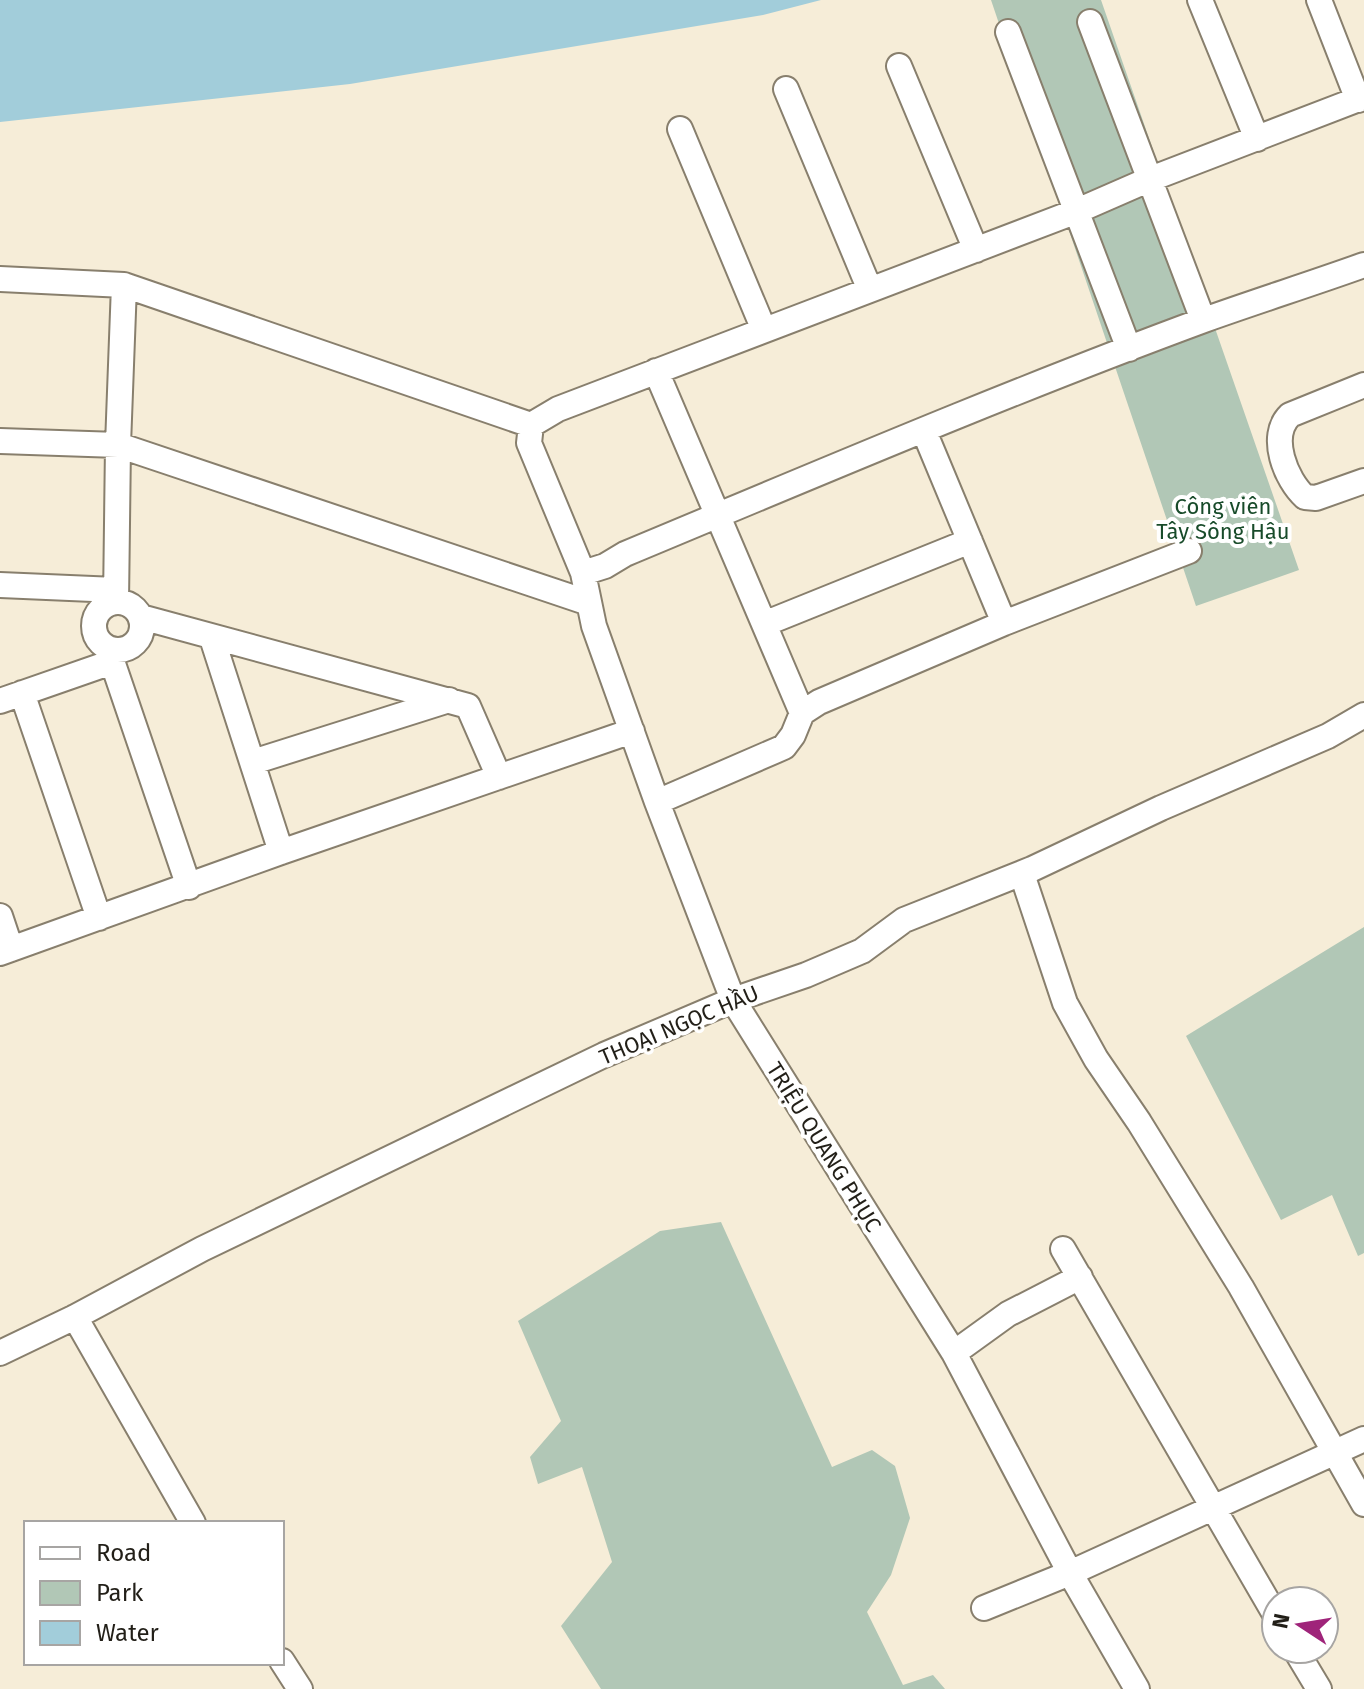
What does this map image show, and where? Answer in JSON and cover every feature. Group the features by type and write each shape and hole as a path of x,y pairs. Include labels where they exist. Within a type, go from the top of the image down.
{"street":[{"path":"1200,0 1257,139"},
{"path":"0,279 124,285 531,425 558,409 1077,211 1148,180 1361,98 1319,0"},
{"path":"1090,22 1203,320"},
{"path":"1008,32 1129,349"},
{"path":"899,66 976,250"},
{"path":"786,89 870,290"},
{"path":"680,129 764,330"},
{"path":"583,573 717,515 1129,349 1203,320 1364,265"},
{"path":"124,285 116,596 102,608 94,621 96,637 110,655 189,887"},
{"path":"656,371 802,713"},
{"path":"1364,385 1290,415 1283,421 1279,443 1292,481 1305,497 1316,498 1364,481"},
{"name":"TRIỆU QUANG PHỤC","path":"531,425 529,443 583,573 594,626 733,1000 954,1353 1070,1573 1137,1689"},
{"path":"924,431 1004,623"},
{"path":"0,441 118,445 589,603"},
{"path":"764,624 970,541"},
{"path":"657,802 784,747 802,713 819,702 1004,623 1189,551"},
{"path":"0,585 116,596 131,605 141,617 143,625 138,641 124,650 11,697 99,918"},
{"path":"141,617 468,706 499,777"},
{"path":"212,638 281,852"},
{"path":"253,762 449,700"},
{"name":"THOẠI NGỌC HẦU","path":"0,1353 202,1249 604,1055 733,1000 806,975 862,951 904,920 1022,874 1161,808 1328,736 1364,715"},
{"path":"0,916 6,951 632,731"},
{"path":"1022,874 1065,1003 1096,1059 1139,1122 1241,1287 1364,1504"},
{"path":"1063,1249 1260,1589"},
{"path":"954,1353 1008,1314 1080,1277"},
{"path":"75,1317 192,1521"},
{"path":"984,1608 1070,1573 1364,1439"},
{"path":"284,1664 300,1689"},
{"path":"1305,1665 1319,1689"}],"green space":[{"name":"Công viên Tây Sông Hậu","path":"991,0 1101,0 1299,570 1196,606"},
{"path":"1364,927 1364,1253 1358,1256 1332,1195 1281,1220 1186,1036"},
{"path":"721,1222 832,1467 872,1450 895,1466 910,1518 891,1575 867,1612 903,1685 933,1675 945,1689 601,1689 561,1626 612,1562 582,1467 538,1484 530,1457 561,1421 518,1321 660,1231"}],"water":[{"path":"0,0 821,0 763,15 350,84 0,122"}]}
